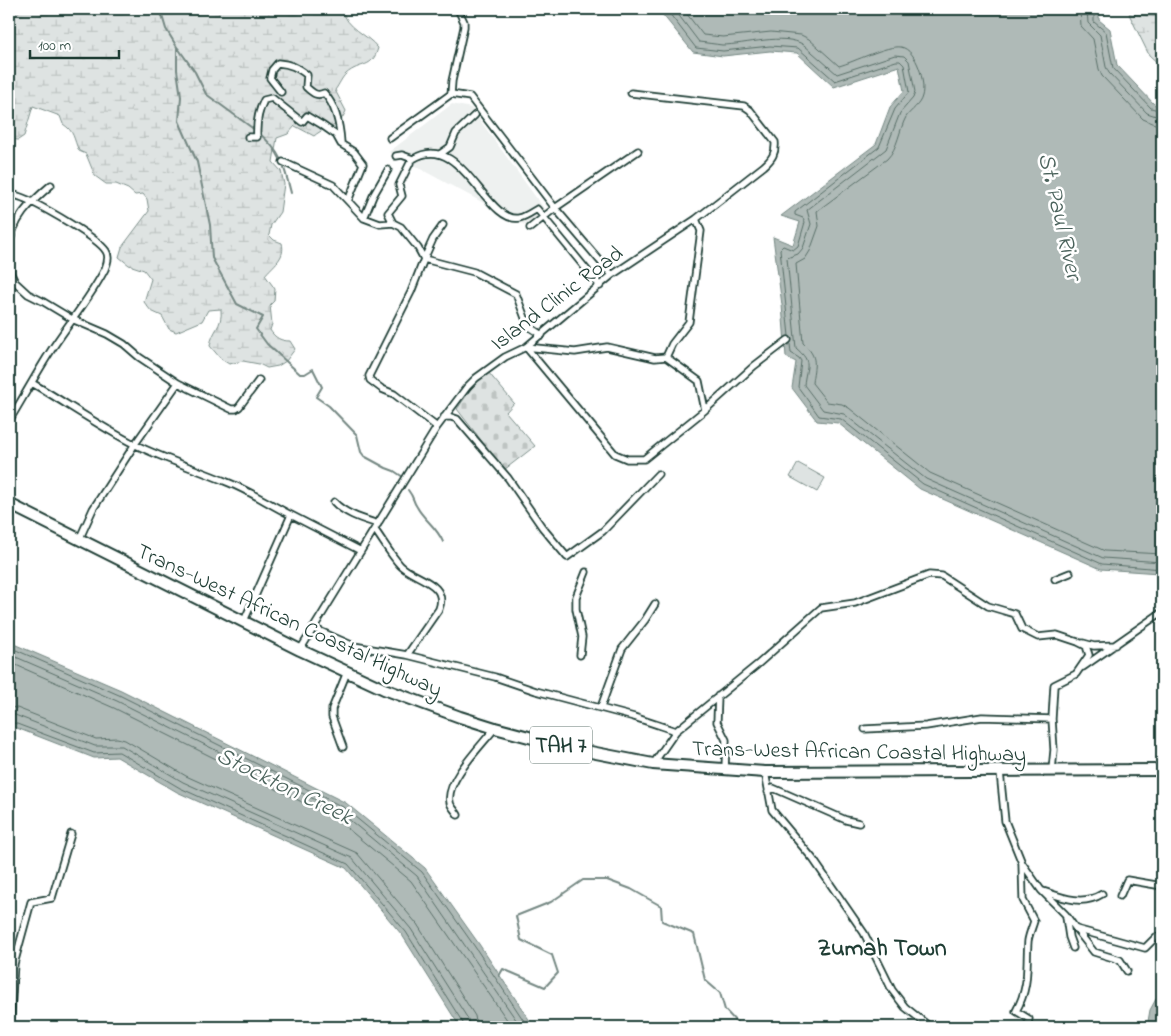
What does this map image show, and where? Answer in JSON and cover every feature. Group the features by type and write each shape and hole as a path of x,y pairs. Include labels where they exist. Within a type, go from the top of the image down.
{"highway":[{"name":"Trans-West African Coastal Highway","path":"9,504 300,650 348,672 420,703 495,728 570,748 653,764 765,772 1162,770"}],"street":[{"path":"451,94 464,27 464,22 458,9"},
{"path":"282,92 270,78 272,70 278,62 292,65 307,75 306,87 314,94 324,93 330,100 340,130 341,144"},
{"name":"Island Clinic Road","path":"300,650 444,417 476,378 505,357 526,347 612,275 696,219 772,159 776,148 775,142 750,110 744,106 631,93"},
{"path":"390,138 451,94 470,97 555,208 612,275"},
{"path":"248,137 257,137 256,126 259,111 264,100 272,98 302,122 306,116 322,125 336,135 341,144 354,152 363,164 348,201"},
{"path":"440,154 450,147 456,133 475,115"},
{"path":"530,228 555,208 638,151"},
{"path":"396,156 402,155 413,159 422,154 440,154 452,160 466,172 487,199 502,212 511,217 519,218 537,210 600,286"},
{"path":"283,162 333,185 364,218 380,224 393,223 401,227 418,248 424,259 474,272 516,294 528,326 542,335"},
{"path":"393,223 388,213 402,196 399,185 410,163"},
{"path":"364,218 373,196 388,170"},
{"path":"9,248 10,237 16,222 32,202 51,185"},
{"path":"9,192 32,202 68,222 99,244 106,250 108,256 105,270 44,361 9,422"},
{"path":"666,357 672,344 689,322 701,231 696,219"},
{"path":"438,427 400,398 370,380 369,376 397,316 411,292 433,239 443,225"},
{"path":"9,263 9,270 15,282 28,294 72,319 107,334 178,383 231,409 236,409 259,380"},
{"path":"526,347 615,454 627,459 644,459 705,410 754,366 788,340"},
{"path":"526,347 575,352 607,347 655,358 666,357 699,381 705,410"},
{"path":"32,383 135,444 176,463 261,497 268,504 361,551"},
{"path":"79,540 93,509 135,444 178,383"},
{"path":"444,417 457,419 508,478 542,527 568,557 603,531 658,474"},
{"path":"334,502 339,507 377,527 401,566 431,584 440,593 442,601 439,609 407,655"},
{"path":"244,621 291,516"},
{"path":"580,655 582,637 576,610 576,597 586,572"},
{"path":"1055,579 1070,572"},
{"path":"653,764 676,731 757,665 821,608 855,603 929,575 942,576 988,606 1016,614 1022,629 1038,637 1057,635 1094,646 1118,645"},
{"path":"601,707 622,649 646,620 655,604"},
{"path":"1052,770 1054,750 1052,719 1054,685 1076,674 1088,663 1118,645 1125,637 1162,612"},
{"path":"313,628 354,646 407,655 495,678 580,704 601,707 676,731"},
{"path":"1076,674 1089,655 1086,646 1078,642"},
{"path":"343,747 332,716 332,708 348,672"},
{"path":"718,696 717,722 726,740 725,770"},
{"path":"865,729 926,726 982,717 1052,719"},
{"path":"458,815 450,802 451,791 456,777 495,728"},
{"path":"765,772 772,810 813,859 864,933 892,990 905,1007 930,1027"},
{"path":"1000,772 1005,821 1022,862 1041,890 1066,915 1094,952 1120,960 1127,971"},
{"path":"768,792 773,788 846,820 859,823"},
{"path":"10,1027 14,964 31,902 52,898 71,834"},
{"path":"1022,862 1023,900 1034,922 1028,939 1028,968 1024,998 1016,1011 1029,1020 1027,1027"},
{"path":"1120,896 1127,880 1162,886"},
{"path":"1041,890 1079,901 1095,899 1102,894"},
{"path":"1066,915 1069,937 1073,948"},
{"path":"1076,929 1145,948 1156,937"}],"shaded area":[{"path":"452,104 471,108 548,214 530,228 389,152"}],"green space":[{"path":"9,9 342,9 344,16 352,26 378,48 373,60 351,70 343,77 335,90 346,111 336,125 314,136 295,126 288,134 277,138 273,162 281,171 284,184 280,212 271,225 269,235 274,240 282,243 283,248 278,261 265,275 275,289 274,301 270,305 272,324 270,330 278,338 290,341 295,349 286,361 278,366 267,368 259,364 243,361 229,364 221,359 210,346 219,324 221,309 208,310 202,321 176,332 169,329 162,316 151,311 144,302 151,279 144,270 129,265 119,257 122,247 149,211 147,199 143,194 135,195 128,189 116,184 106,184 95,176 86,154 79,151 72,133 63,124 60,116 33,106 24,136 18,140 9,139"},
{"path":"1129,14 1162,17 1162,67 1149,55"},
{"path":"488,372 514,403 506,412 535,446 504,470 457,409 478,379"},
{"path":"798,463 825,478 817,492 790,477"}],"water":[{"name":"St. Paul River","path":"658,9 1099,9 1099,20 1110,29 1117,65 1154,104 1162,107 1162,574 1101,569 920,489 838,423 817,421 792,388 796,362 786,357 782,305 773,237 793,245 800,222 781,216 876,144 890,107 904,91 899,66 834,87 797,53 770,51 723,56 693,52"},
{"name":"Stockton Creek","path":"9,642 121,690 346,803 425,868 479,944 534,1027 460,1027 402,935 346,868 177,792 117,757 94,758 9,725"},
{"path":"1162,988 1162,1027 1147,1027 1150,1010"}],"waterway":[{"path":"160,9 166,29 177,47 177,70 181,97 179,121 197,162 210,225 212,258 237,304 263,317 256,329 267,344 300,374 305,374 313,369 322,387 316,397 329,406 357,435 361,452 364,456 403,477"},
{"path":"178,48 195,72 206,94 255,130"},
{"path":"259,133 272,146 281,160 291,193"},
{"path":"408,490 412,495 415,505 443,542"},
{"path":"499,976 503,969 545,987 558,973 552,955 521,940 516,916 551,902 583,880 607,880 631,889 661,906 662,921 694,934 705,980 720,993 725,1010 741,1027"}],"district":[{"name":"Zumah Town","path":"882,947"}]}
